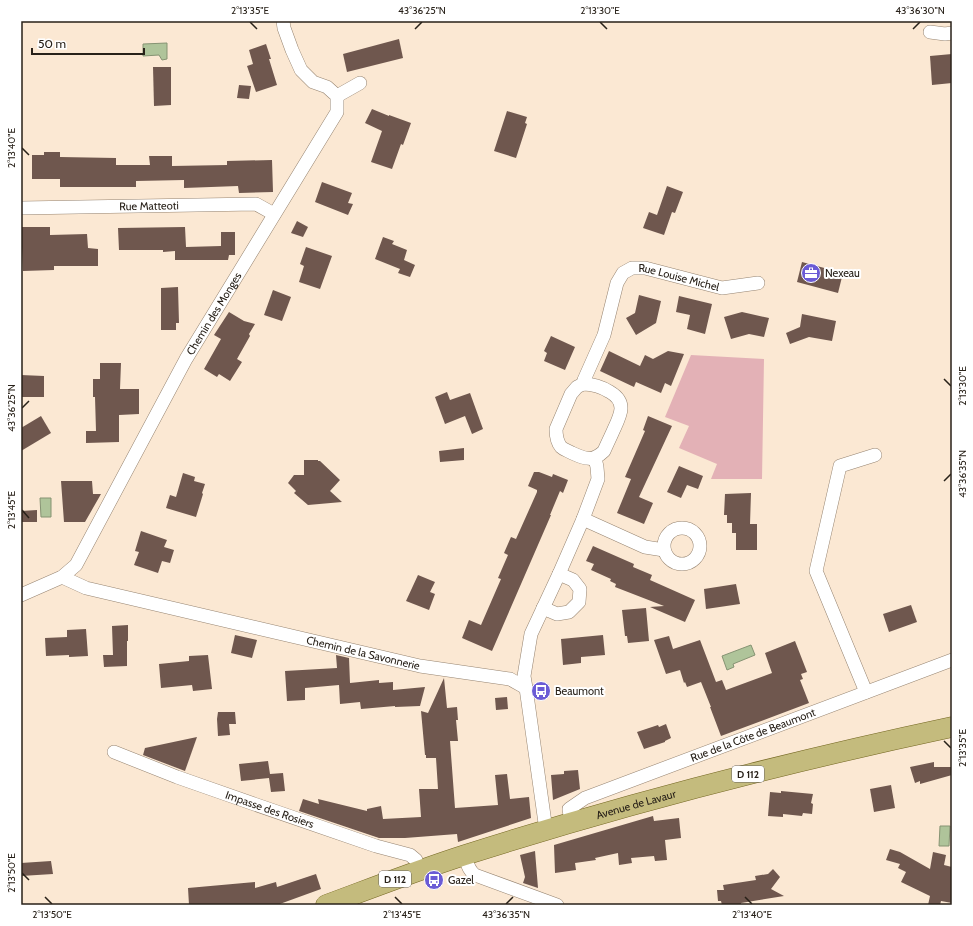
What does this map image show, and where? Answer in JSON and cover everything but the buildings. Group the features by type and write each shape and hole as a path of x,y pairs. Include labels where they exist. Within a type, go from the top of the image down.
{"main road":[{"name":"Avenue de Lavaur","path":"326,905 419,870 571,822 863,746 952,727"}],"street":[{"path":"283,21 292,50 301,70 313,82 328,87 337,96 360,83"},
{"path":"930,32 945,34 952,33"},
{"name":"Chemin des Monges","path":"21,595 62,577 76,565 186,359 337,112 337,96"},
{"name":"Rue Matteoti","path":"21,208 256,204 274,214"},
{"name":"Rue Louise Michel","path":"595,458 590,459 583,457 562,448 556,435 556,429 571,394 578,387 584,384 584,380 604,335 617,282 622,273 632,268 645,268 722,288 758,283"},
{"path":"546,830 524,676 531,634 583,519 598,480 598,466 595,458 604,451 621,414 621,404 616,396 592,384 584,384"},
{"path":"866,692 816,571 840,466 875,455"},
{"path":"583,519 645,547 664,550"},
{"path":"543,608 557,614 570,612 580,602 580,589 573,580 559,574"},
{"name":"Chemin de la Savonnerie","path":"62,577 86,588 420,666 510,679 526,688"},
{"name":"Rue de la Côte de Beaumont","path":"571,822 569,809 585,798 952,660"},
{"name":"Impasse des Rosiers","path":"114,752 177,777 254,804 376,846 410,854 416,860 419,870"},
{"path":"464,855 471,872 475,875 557,905"}],"shaded area":[{"path":"167,43 167,59 162,60 159,55 143,56 143,44"},
{"path":"691,355 764,359 762,479 711,479 717,464 679,448 689,426 665,417"},
{"path":"40,498 51,498 51,517 41,517"},
{"path":"751,645 755,655 733,664 734,667 727,670 722,656"},
{"path":"940,826 950,826 949,846 939,846"}],"place":[{"name":"Nexeau","path":"811,273"},
{"name":"Beaumont","path":"541,691"},
{"name":"Gazel","path":"434,880"}]}
